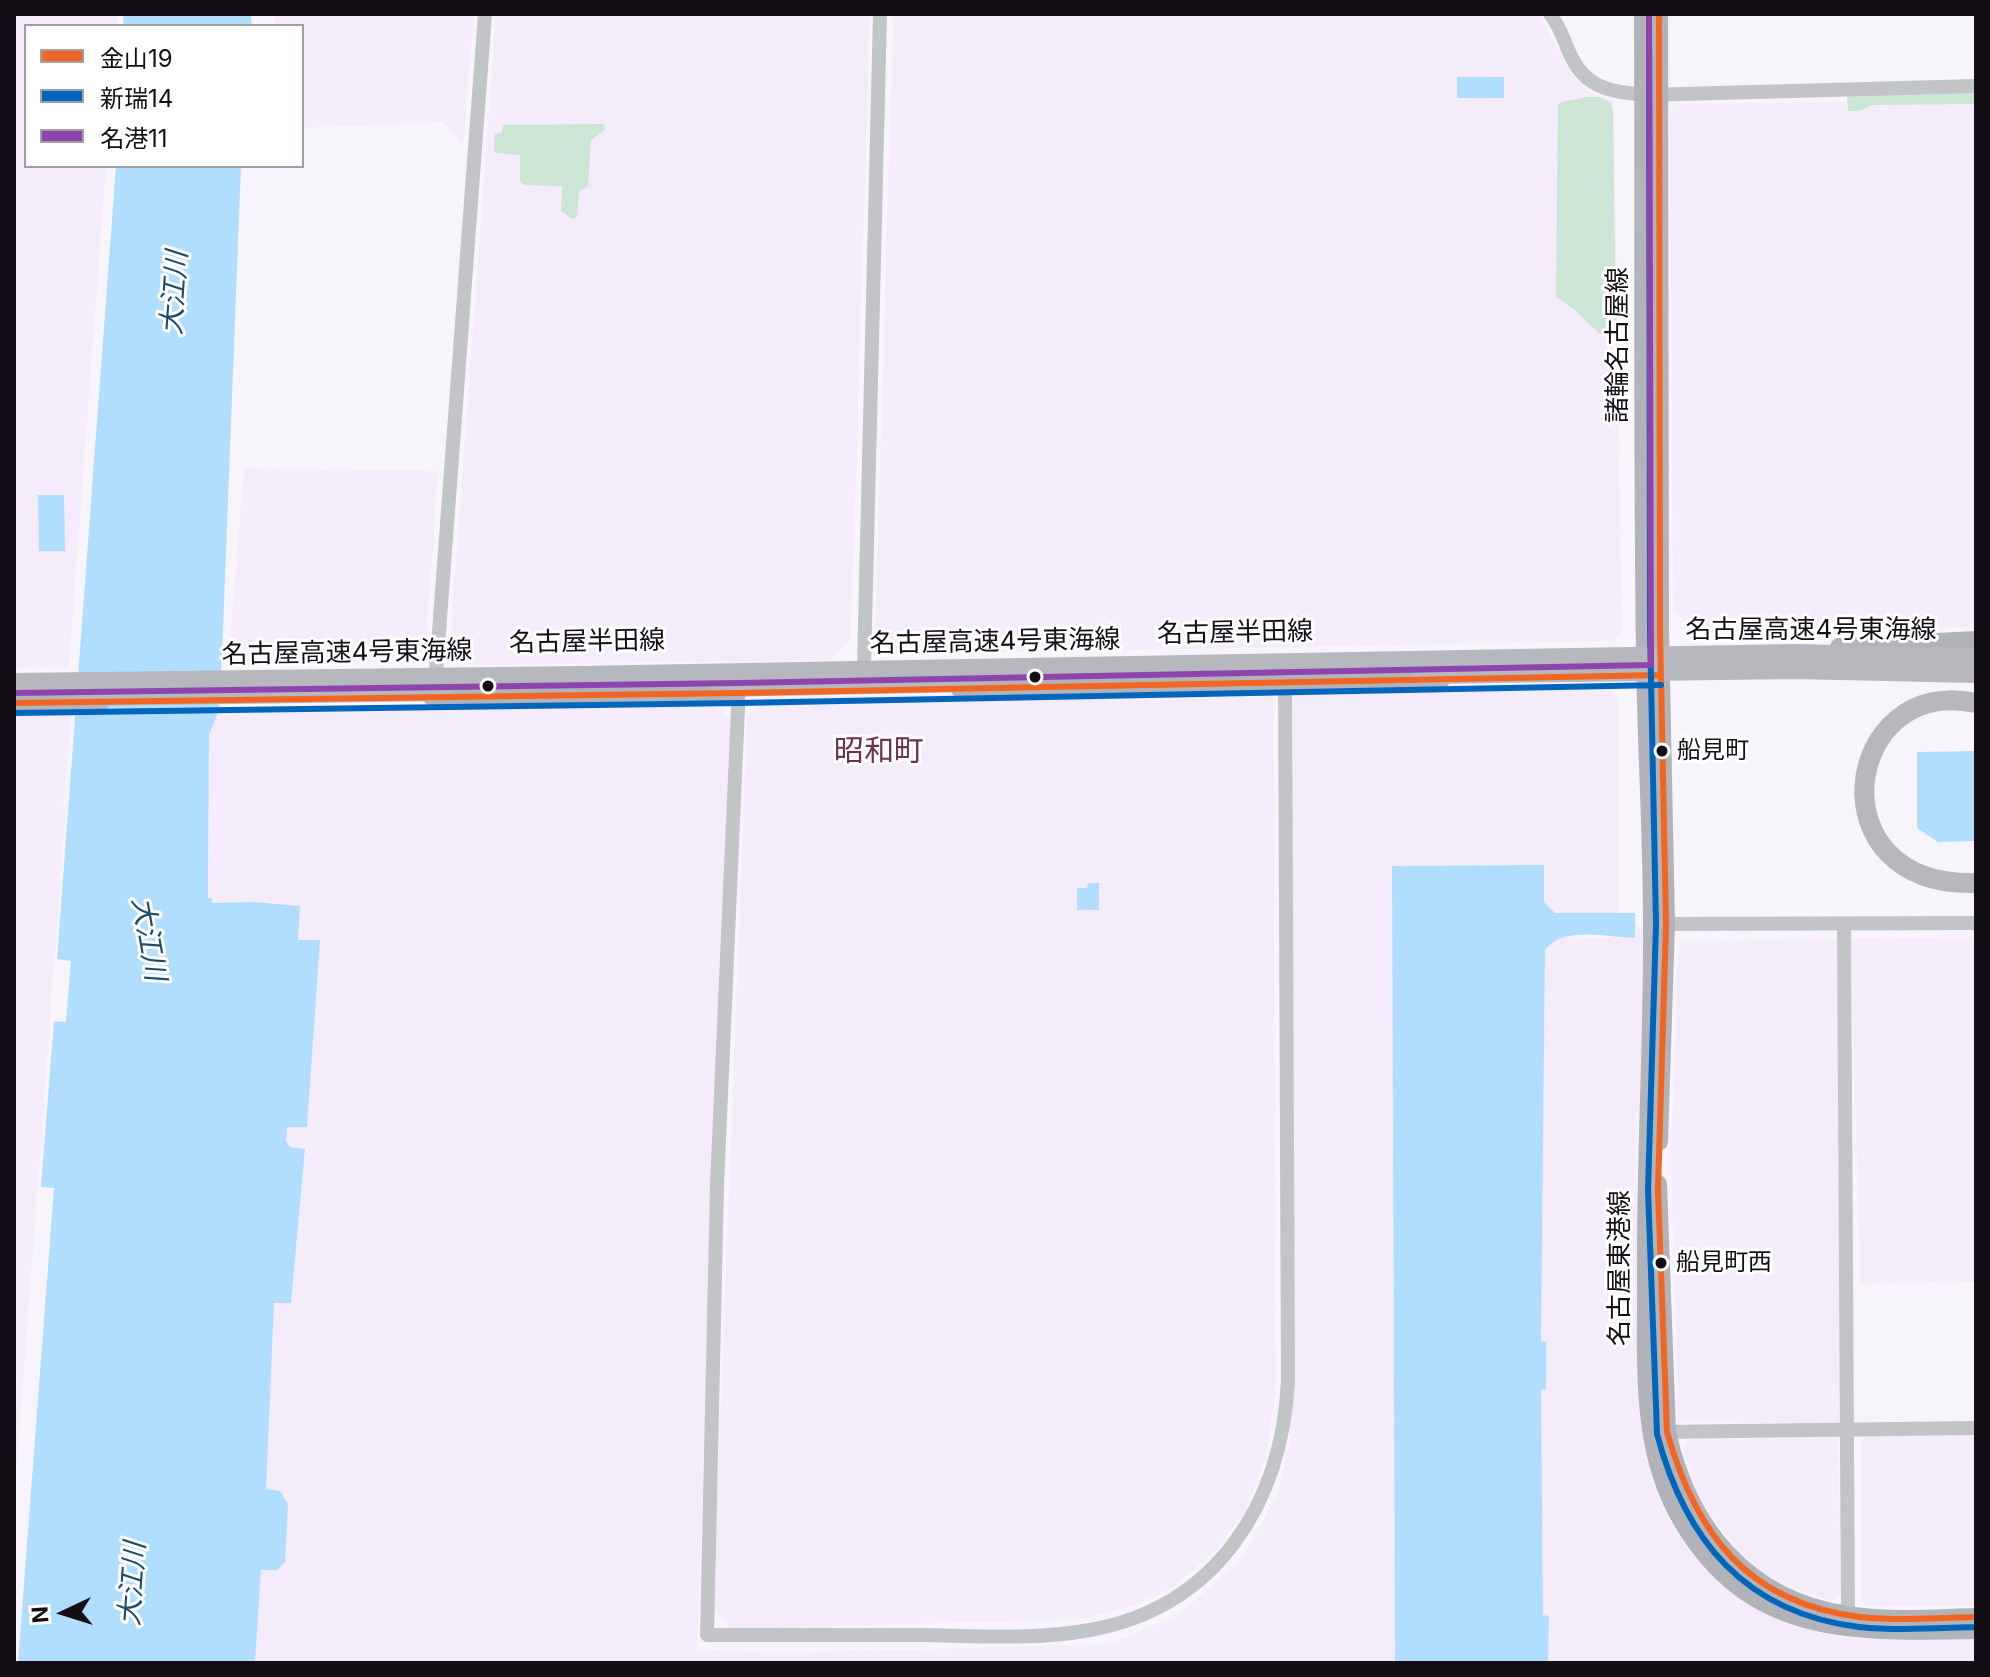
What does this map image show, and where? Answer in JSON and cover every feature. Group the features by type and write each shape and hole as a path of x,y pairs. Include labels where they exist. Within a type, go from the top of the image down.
{"highway":[{"path":"1650,662 1838,642 1976,642"},
{"name":"名古屋高速4号東海線","path":"14,680 1650,662 1809,654 1976,658"},
{"path":"1794,669 1976,680"},
{"name":"名古屋高速4号東海線","path":"14,696 1794,669 1976,670"},
{"path":"1976,703 1938,701 1916,708 1897,720 1875,747 1863,787 1869,822 1893,858 1933,879 1976,883"},
{"path":"1976,717 1941,715 1911,727 1895,742 1883,760 1877,790 1883,820 1894,838 1909,853 1937,867 1976,872"}],"main road":[{"name":"諸輪名古屋線","path":"1643,14 1651,93"},
{"name":"諸輪名古屋線","path":"1650,662 1651,93 1659,14"},
{"name":"名古屋半田線","path":"14,680 1285,658 1976,670"},
{"name":"名古屋半田線","path":"14,703 1285,683 1650,662"},
{"name":"名古屋東港線","path":"1650,662 1659,924 1645,1191 1647,1392 1679,1517 1705,1556 1735,1583 1765,1603 1804,1619 1846,1629 1976,1630"},
{"name":"名古屋東港線","path":"1658,1432 1688,1500 1712,1536 1734,1561 1781,1595 1809,1607 1848,1616 1976,1617"}],"street":[{"path":"436,672 485,14"},
{"path":"864,665 880,14"},
{"path":"1550,14 1562,30 1573,60 1590,82 1615,92 1976,86"},
{"path":"738,667 717,1185 707,1635 998,1635 1055,1634 1100,1628 1139,1616 1185,1590 1223,1558 1252,1519 1275,1464 1286,1411 1288,1381 1285,658"},
{"path":"1659,924 1976,923"},
{"path":"1844,924 1848,1616"},
{"path":"1658,1432 1976,1428"}],"shaded area":[{"path":"14,14 118,14 117,24 24,24 24,168 106,168 69,667 14,668"},
{"path":"275,14 474,14 463,146 443,122 304,128 304,24 275,24"},
{"path":"496,14 870,14 851,640 830,660 470,665 450,644"},
{"path":"893,14 1539,14 1572,74 1589,91 1614,102 1622,631 1613,641 890,654 875,639"},
{"path":"1976,91 1976,627 1696,632 1673,610 1670,110 1675,104 1847,102 1847,92"},
{"path":"244,468 438,471 426,646 411,661 228,665"},
{"path":"1606,687 1619,699 1619,913 1555,913 1544,902 1544,866 1392,867 1395,1663 255,1663 274,1302 291,1303 305,1149 290,1147 286,1142 287,1126 306,1127 319,940 298,940 299,906 254,902 212,903 208,898 209,735 219,710 421,708 458,702 711,698 730,720 697,1650 784,1653 1110,1644 1178,1615 1240,1561 1277,1496 1290,1444 1294,690"},
{"path":"1273,690 1276,1386 1267,1451 1247,1509 1217,1549 1173,1587 1136,1605 1082,1619 732,1629 713,1607 747,717 767,697"},
{"path":"72,712 63,805 66,806 14,1502 14,713"},
{"path":"1635,926 1647,926 1640,1110 1636,1111 1638,1402 1653,1484 1669,1519 1692,1554 1719,1582 1760,1611 1784,1623 1838,1637 1869,1640 1976,1639 1976,1663 1548,1663 1549,1616 1543,1616 1541,1389 1546,1388 1546,1343 1541,1342 1545,950 1551,943 1565,937 1635,938"},
{"path":"1976,937 1976,1282 1860,1284 1851,938"},
{"path":"1841,939 1844,1420 1837,1423 1678,1423 1671,1160 1677,973 1681,941"},
{"path":"1976,1435 1976,1606 1867,1606 1861,1599 1861,1441 1867,1436"},
{"path":"1835,1438 1839,1442 1840,1595 1831,1601 1784,1584 1762,1572 1738,1551 1705,1507 1684,1450 1688,1440"}],"green space":[{"path":"1976,91 1976,104 1872,105 1860,111 1848,111 1847,92"},
{"path":"1599,97 1611,103 1613,115 1616,324 1609,332 1600,334 1574,309 1556,297 1558,104"},
{"path":"604,124 605,130 591,140 588,186 579,191 577,217 572,219 561,211 562,186 524,185 520,182 520,155 494,150 495,134 502,133 503,125"}],"water":[{"path":"124,14 251,14 252,24 123,24"},
{"path":"1457,77 1504,77 1504,98 1457,98"},
{"name":"大江川","path":"116,168 241,168 219,710 209,735 208,898 212,898 212,903 254,902 300,906 298,940 320,940 307,1127 287,1127 286,1141 290,1147 305,1149 291,1303 274,1303 266,1489 280,1491 288,1504 285,1562 277,1570 261,1570 255,1663 18,1663 54,1188 41,1187 54,1021 66,1022 71,961 57,959"},
{"path":"38,495 64,495 65,551 39,551"},
{"path":"1976,751 1976,841 1938,842 1917,828 1917,752"},
{"path":"1544,865 1544,902 1555,913 1635,913 1635,938 1575,935 1553,942 1545,950 1541,1341 1546,1342 1546,1389 1541,1390 1543,1615 1549,1616 1548,1663 1395,1663 1392,866"},
{"path":"1088,883 1099,883 1099,910 1077,910 1077,888 1087,888"}],"transit line":[{"name":"新瑞14","path":"1649,14 1650,630 1656,924 1648,1190 1657,1434 1684,1507 1703,1538 1726,1565 1752,1588 1783,1606 1819,1619 1859,1627 1976,1627"},
{"name":"名港11","path":"14,693 739,683 1651,665 1649,14"},
{"name":"金山19","path":"1659,14 1660,630 1666,924 1658,1190 1667,1432 1679,1469 1711,1532 1732,1558 1757,1579 1787,1597 1821,1609 1860,1617 1976,1617"},
{"name":"金山19","path":"14,703 1661,675"},
{"name":"新瑞14","path":"14,713 1661,685"}],"place":[{"name":"船見町","path":"1662,751"},
{"name":"船見町西","path":"1661,1263"}],"district":[{"name":"昭和町","path":"879,752"}]}
